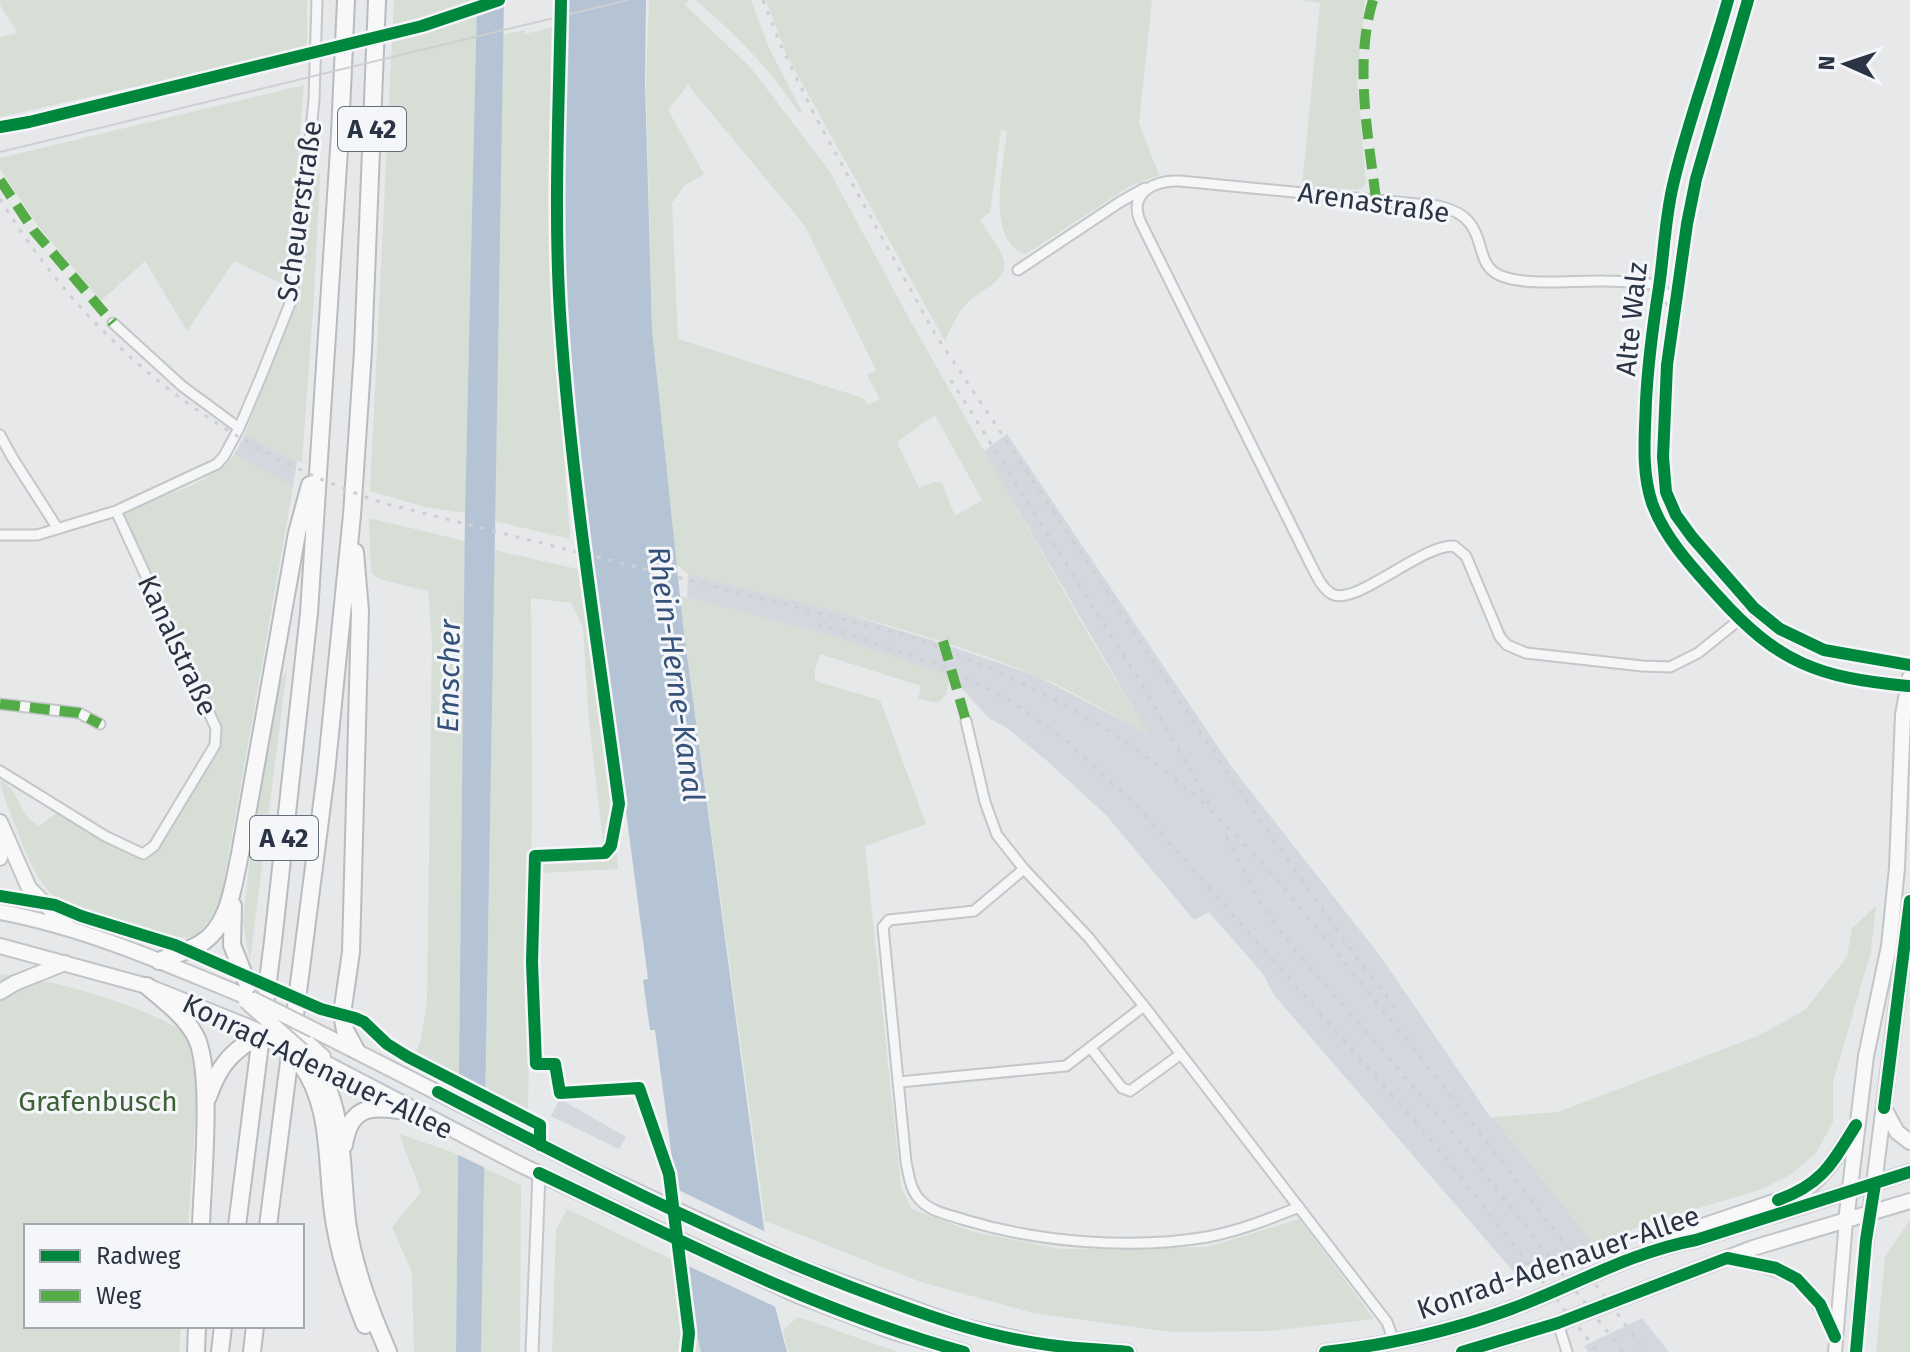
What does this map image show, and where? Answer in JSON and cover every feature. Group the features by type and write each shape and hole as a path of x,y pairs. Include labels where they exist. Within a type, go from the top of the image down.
{"highway":[{"name":"A 42","path":"237,1224 309,613 346,0"},
{"name":"A 42","path":"268,1224 326,773 352,515 363,351 377,0"},
{"path":"159,961 193,948 216,931 228,906 297,533 319,449"},
{"path":"352,515 360,611 351,952 342,1014 345,1030 356,1050"},
{"path":"240,854 231,935 244,990"},
{"path":"147,986 182,1017 203,1053 205,1106 201,1224"},
{"path":"205,1106 219,1069 291,1044"},
{"path":"291,1044 311,1079 322,1112 340,1250 356,1304 376,1352"},
{"path":"291,1044 321,1073 333,1104 349,1231 369,1307 388,1352"},
{"path":"342,1170 346,1130 353,1117 367,1109 415,1112"},
{"path":"196,1352 197,1328"},
{"path":"220,1352 223,1328"},
{"path":"252,1350 255,1328"}],"main road":[{"path":"1835,1352 1856,1125 1866,1056 1889,946 1897,868 1902,731 1909,683"},
{"path":"0,858 1,824"},
{"path":"1,824 29,888 72,931"},
{"path":"1856,1352 1910,901"},
{"name":"Konrad-Adenauer-Allee","path":"0,912 72,931 244,990 267,1005 291,1044"},
{"name":"Konrad-Adenauer-Allee","path":"0,946 147,986 291,1044 438,1124 670,1237 797,1295 899,1334 964,1352"},
{"path":"0,992 66,962"},
{"path":"244,990 291,1044"},
{"name":"Konrad-Adenauer-Allee","path":"291,1044 332,1040 356,1050 668,1208 797,1266 876,1297 961,1326 1049,1346 1128,1352"},
{"path":"1884,1108 1897,1132 1910,1142"},
{"path":"1663,1246 1694,1229 1800,1193 1827,1170 1856,1125"},
{"path":"539,1173 540,1145"},
{"name":"Konrad-Adenauer-Allee","path":"1325,1352 1391,1346 1431,1334 1511,1309 1663,1246 1696,1240 1910,1172"},
{"name":"Konrad-Adenauer-Allee","path":"1462,1352 1558,1323 1727,1258 1910,1201"},
{"path":"1727,1258 1776,1268 1797,1279 1820,1304 1835,1337"}],"street":[{"name":"Scheuerstraße","path":"0,535 37,535 116,511 217,464 239,428 291,301 314,100 317,0"},
{"name":"Alte Walz","path":"1728,0 1673,185 1647,385 1644,454 1648,488 1659,519 1672,542 1740,621 1771,648 1811,668 1852,679 1909,683"},
{"name":"Alte Walz","path":"1748,0 1696,179 1667,365 1663,468 1666,492 1683,526 1754,608 1789,634 1824,650 1910,665"},
{"name":"Arenastraße","path":"1018,270 1120,202 1148,187 1169,181 1188,181 1438,206 1468,218 1477,233 1486,261 1501,275 1544,281 1659,285"},
{"path":"1148,187 1138,202 1140,221 1310,563 1328,592 1338,597 1355,592 1432,550 1454,546 1466,556 1498,633 1511,647 1538,655 1665,668 1691,657 1754,608"},
{"name":"Alte Walz","path":"1659,285 1675,306"},
{"path":"113,323 182,386 239,428"},
{"path":"0,435 58,529"},
{"name":"Kanalstraße","path":"0,771 105,836 141,854 154,846 215,745 217,732 116,511"},
{"path":"0,704 79,713 100,724"},
{"path":"966,721 994,829 1024,869 1089,938 1144,1006 1299,1207 1387,1322 1391,1346"},
{"path":"1024,869 980,908 889,920 883,927 906,1162 912,1188 923,1203 983,1225 1046,1237 1160,1241 1227,1233 1299,1207"},
{"path":"899,1082 1066,1066 1144,1006"},
{"path":"1090,1047 1122,1088 1130,1091 1181,1054"},
{"path":"532,1352 539,1173"},
{"path":"1558,1323 1567,1352"}],"shaded area":[{"path":"245,434 297,461 293,487 234,455"},
{"path":"1007,434 1231,766 1381,957 1491,1118 1594,1244 1513,1271 1274,995 1263,974 1209,912 1194,920 1106,815 1046,760 1007,728 989,718 950,676 825,634 687,598 688,574 833,610 1037,676 1148,734 984,451"},
{"path":"560,1099 626,1137 619,1149 551,1116"},
{"path":"1642,1318 1669,1352 1588,1352 1584,1346"}],"green space":[{"path":"0,0 307,0 307,48 0,117 0,37 18,33"},
{"path":"394,0 477,0 465,513 425,507 370,491"},
{"path":"649,0 689,0 685,5 751,68 830,172 911,322 1149,735 1064,688 993,659 864,618 688,574 676,564 652,330 646,83","holes":["688,85 805,226 876,370 867,375 880,399 868,405 863,398 678,339 672,203 685,185 704,174 668,110","935,415 982,500 955,516 942,483 934,482 919,488 897,442"]},
{"path":"695,0 751,0 770,50 802,112 799,113 752,53"},
{"path":"766,0 1152,0 1139,123 1159,175 1130,186 1026,254 1013,247 1001,219 1001,182 1007,132 1001,129 990,212 980,220 1001,253 1003,270 996,281 963,307 945,341 787,56"},
{"path":"1299,0 1365,0 1357,79 1366,184 1359,190 1302,186 1320,3"},
{"path":"557,26 555,333 570,539 494,521 503,35 524,30 525,34"},
{"path":"304,85 287,286 234,261 187,331 145,261 101,301 39,227 0,169 0,158"},
{"path":"315,172 320,174 302,462 284,456 245,434 297,296 300,295 295,342"},
{"path":"234,455 293,487 221,898 216,912 196,936 171,937 71,907 47,889 28,857 0,780 12,790 27,815 39,826 57,813 133,857 144,861 157,852 214,758 219,743 218,719 121,510 198,482 212,475"},
{"path":"369,518 465,541 459,1076 415,1055 427,1001 432,640 428,591 379,579 371,572"},
{"path":"494,550 582,570 599,690 618,869 540,873 539,860 605,858 589,720 583,627 571,603 531,598 528,1114 486,1090"},
{"path":"679,596 825,634 950,676 946,694 938,703 918,699 921,686 820,654 815,670 815,681 880,700 926,824 865,846 901,1188 912,1209 974,1232 1061,1249 1208,1247 1299,1219 1374,1319 1270,1331 1171,1332 1033,1313 921,1282 765,1221"},
{"path":"287,668 250,961 243,922 250,857 279,687"},
{"path":"1876,906 1871,951 1833,1082 1833,1123 1815,1154 1790,1175 1762,1189 1649,1223 1594,1244 1493,1117 1558,1112 1758,1036 1805,1010 1847,957 1852,928"},
{"name":"Grafenbusch","path":"0,974 98,995 144,1012 189,1034 198,1083 188,1224 24,1224 24,1328 181,1328 179,1352 0,1352"},
{"path":"399,1134 458,1154 456,1352 414,1352 412,1273 392,1227 421,1192"},
{"path":"484,1168 521,1185 520,1352 481,1352"},
{"path":"567,1209 687,1267 701,1352 552,1352 556,1230"},
{"path":"1910,1220 1910,1352 1876,1352 1885,1257"},
{"path":"798,1317 898,1352 788,1352 783,1330"}],"water":[{"path":"477,0 504,0 481,1352 456,1352 465,513"},
{"name":"Rhein-Herne-Kanal","path":"566,0 646,0 645,82 652,330 683,625 774,1303 787,1352 701,1352 693,1316 655,1030 650,1030 643,980 648,979 572,400 563,214"}],"pier":[{"path":"455,1078 490,1096 488,1169 454,1153"},
{"path":"672,1187 770,1234 780,1309 682,1263"}],"tram line":[{"path":"0,152 628,0"}],"railway":[{"path":"763,0 814,114 935,334 1246,800 1355,956 1395,1007"},
{"path":"0,199 75,301 118,345 164,386 267,453 323,480 383,503 898,633 969,659 1035,689 1129,745 1218,817 1297,903 1475,1127 1646,1352"},
{"path":"951,380 1144,688 1211,807"},
{"path":"818,624 942,666 1006,698 1066,740 1139,808 1434,1143 1598,1352"},
{"path":"1226,836 1257,897 1289,943 1450,1129 1623,1352"}],"marked path":[{"path":"1373,0 1367,24 1363,74 1376,199"},
{"path":"0,180 34,231 113,323"},
{"path":"943,641 966,721"},
{"path":"0,704 79,713 100,724"}],"cycle path":[{"path":"0,127 422,26 499,0"},
{"path":"561,0 557,205 561,328 579,507 619,804 611,846 605,853 535,856 532,962 536,1064 555,1064 560,1093 639,1088 669,1174 689,1333 687,1352"},
{"path":"1728,0 1685,139 1668,210 1647,386 1644,452 1652,503 1664,529 1680,552 1718,596 1760,637 1781,652 1825,672 1908,686"},
{"path":"1748,0 1696,179 1687,224 1667,365 1663,457 1666,492 1676,515 1692,537 1754,608 1780,629 1824,650 1910,665"},
{"path":"0,896 55,905 175,945 321,1009 364,1022 387,1044 408,1057 540,1125 540,1145"},
{"path":"1884,1108 1910,901"},
{"path":"438,1092 693,1220 875,1296 998,1336 1059,1346 1128,1352"},
{"path":"1778,1200 1806,1187 1825,1171 1856,1125"},
{"path":"1325,1352 1396,1341 1465,1324 1511,1309 1648,1253 1910,1172"},
{"path":"539,1173 800,1295 964,1352"},
{"path":"1856,1352 1866,1240 1875,1184"},
{"path":"1462,1352 1558,1323 1727,1258 1776,1268 1797,1279 1820,1304 1835,1337"}],"water label":[{"name":"Emscher","path":"449,676"}]}
